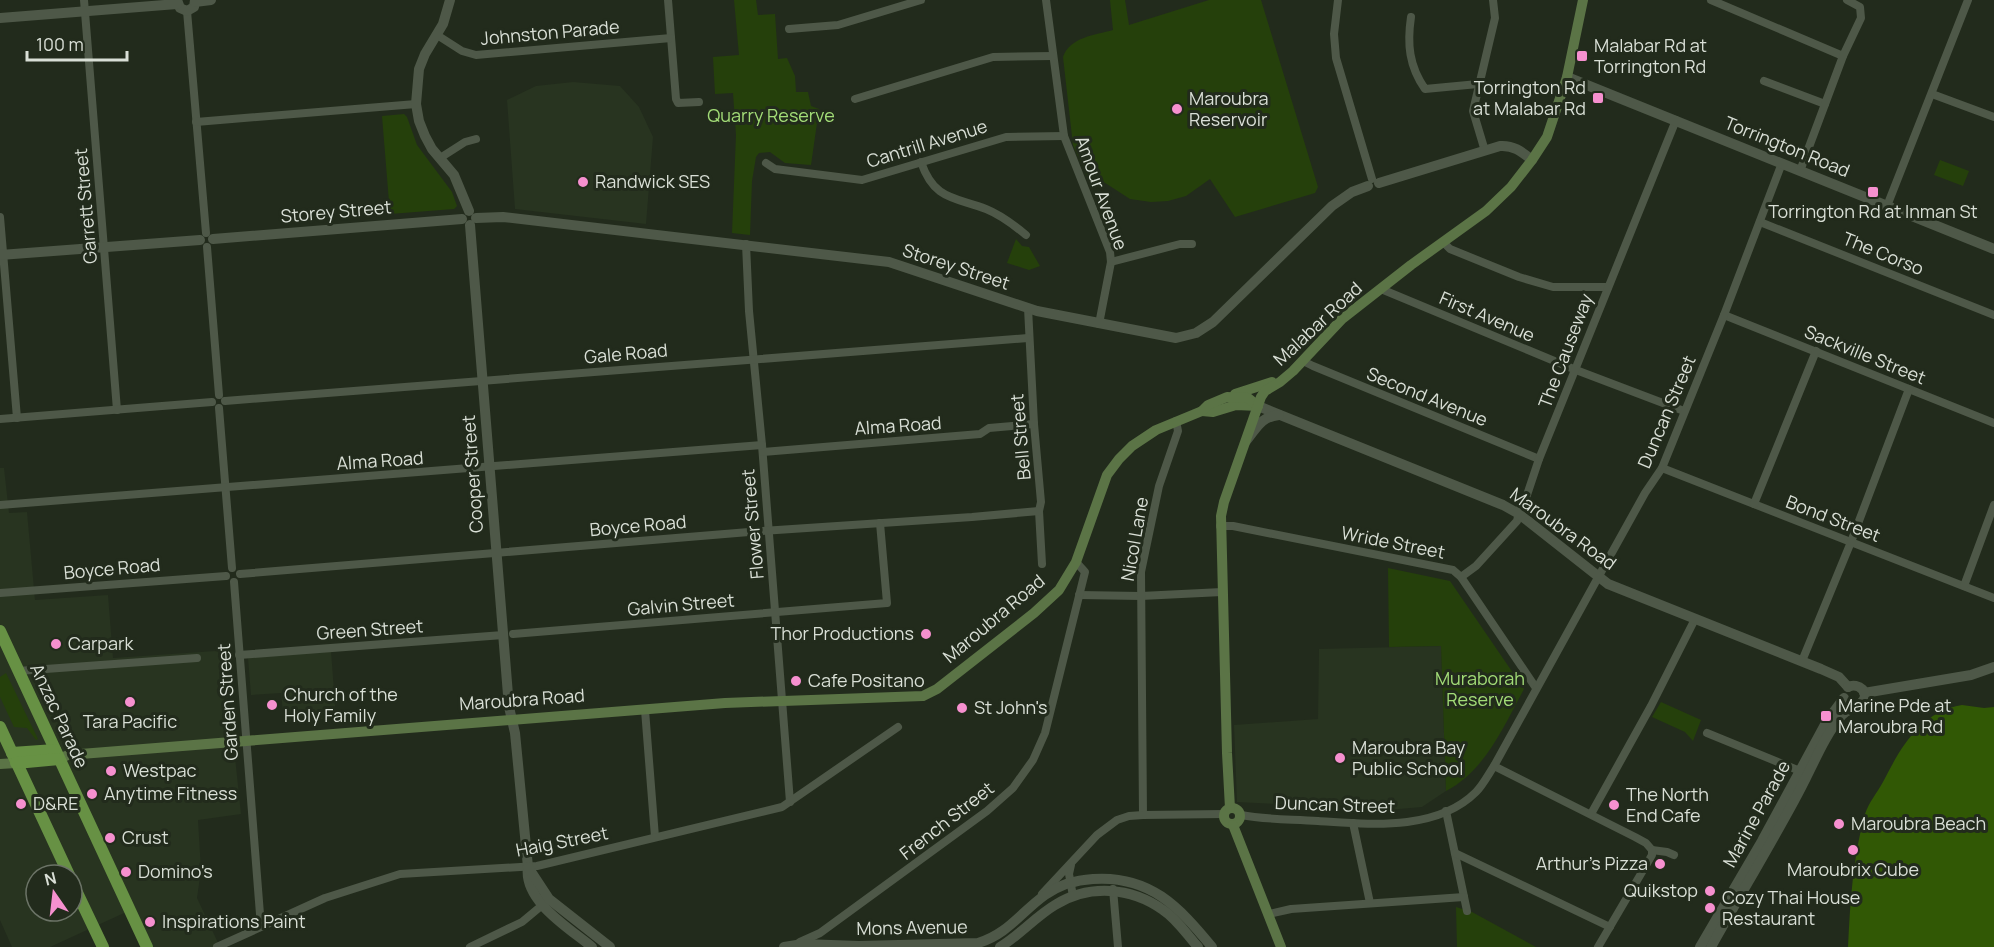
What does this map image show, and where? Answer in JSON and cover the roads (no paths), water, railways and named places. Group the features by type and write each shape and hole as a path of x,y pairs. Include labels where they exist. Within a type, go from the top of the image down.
{"main road":[{"name":"Malabar Road","path":"1227,811 1220,526 1224,502 1264,391 1280,382 1303,361 1342,319 1494,204 1532,160 1547,137 1567,77 1583,0"},
{"path":"1227,397 1268,382 1280,382"},
{"name":"Maroubra Road","path":"0,764 9,757 61,755 725,703 915,698 931,693 1047,603 1059,590 1076,562 1102,484 1112,466 1125,452 1142,439 1227,397 1248,398 1258,406"},
{"path":"1202,411 1213,412 1236,405 1258,406"},
{"name":"Anzac Parade","path":"0,631 61,755 147,947"},
{"path":"0,727 9,757 63,863"},
{"path":"1233,825 1239,821 1241,815 1237,809 1227,811 1226,822 1233,825 1281,947"},
{"path":"84,907 103,947"}],"street":[{"name":"Garrett Street","path":"84,0 117,410"},
{"path":"0,18 177,2 180,8 187,11 192,9 195,1 211,0"},
{"name":"Cooper Street","path":"450,0 445,19 419,69 416,104 422,129 432,149 454,175 469,218 496,553 508,634 510,719"},
{"path":"668,0 676,101 678,103 699,102"},
{"path":"789,29 838,25 921,0"},
{"name":"Amour Avenue","path":"1046,0 1064,136 1075,168 1107,242 1111,262 1099,324"},
{"path":"1338,0 1334,34 1336,57 1373,183"},
{"path":"1485,151 1473,111 1495,18 1493,0"},
{"path":"1711,0 1843,56"},
{"path":"1800,171 1843,56 1861,18 1860,7 1847,0"},
{"path":"1887,206 1968,0"},
{"path":"187,11 221,401 232,568"},
{"path":"1411,17 1408,51 1423,92 1479,84"},
{"name":"Johnston Parade","path":"437,35 462,51 476,55 671,38"},
{"path":"855,99 993,57 1053,56"},
{"name":"Torrington Road","path":"1567,77 1994,249"},
{"path":"1764,81 1825,104"},
{"path":"1932,94 1994,117"},
{"path":"196,122 416,104"},
{"name":"The Causeway","path":"1461,578 1476,566 1517,521 1539,459 1676,120"},
{"name":"Cantrill Avenue","path":"766,163 775,169 862,180 1005,137 1064,136"},
{"path":"440,158 465,142 476,139"},
{"name":"Storey Street","path":"2,255 503,217 746,244 898,264 1048,314 1168,337 1180,337 1196,333 1213,322 1332,206 1352,192 1373,183 1508,146 1532,160"},
{"path":"921,162 930,182 939,192 955,200 988,210 1005,219 1026,235"},
{"name":"Duncan Street","path":"1241,815 1394,824 1446,811 1467,800 1477,791 1494,766 1645,493 1662,468 1725,315 1782,163"},
{"path":"0,217 16,418"},
{"name":"The Corso","path":"1760,222 1994,315"},
{"path":"1443,242 1450,249 1519,277 1553,287 1608,287"},
{"name":"Flower Street","path":"746,244 749,311 755,358 790,802"},
{"path":"1111,262 1180,244 1192,244"},
{"name":"First Avenue","path":"1381,289 1576,370 1684,411"},
{"name":"Bell Street","path":"1028,308 1028,338 1041,502 1039,511 1042,564"},
{"name":"Sackville Street","path":"1725,315 1994,423"},
{"name":"Gale Road","path":"221,401 1028,338"},
{"path":"1754,504 1816,351"},
{"name":"Second Avenue","path":"1303,361 1539,459"},
{"path":"1802,661 1851,542 1909,389"},
{"path":"0,419 212,402 214,405 221,401"},
{"name":"Maroubra Road","path":"1258,406 1493,501 1519,514 1608,584 1802,661 1839,677 1848,687"},
{"path":"1245,441 1262,420 1279,415"},
{"name":"Nicol Lane","path":"1143,815 1140,572 1159,486 1178,432 1176,421"},
{"name":"Alma Road","path":"0,505 489,467 980,434 989,428 1034,424"},
{"name":"Bond Street","path":"1662,468 1994,598"},
{"path":"1964,586 1994,505"},
{"name":"Boyce Road","path":"240,574 1039,511"},
{"name":"Galvin Street","path":"508,634 887,603 880,523"},
{"name":"Wride Street","path":"1220,526 1233,526 1453,570 1461,578 1536,688"},
{"name":"French Street","path":"784,947 807,940 820,933 970,824 1013,788 1033,760 1045,733 1085,572 1076,562"},
{"path":"232,568 240,574 238,580 234,582 228,580 226,576 232,568"},
{"name":"Boyce Road","path":"0,593 226,576"},
{"name":"Garden Street","path":"234,582 261,927"},
{"path":"1079,595 1141,596 1222,592"},
{"path":"1592,814 1695,619"},
{"name":"Green Street","path":"239,655 508,634"},
{"path":"18,671 197,658"},
{"path":"1864,693 1971,675 1994,668"},
{"path":"1858,685 1864,693 1862,702 1854,706 1848,704 1844,698 1844,692 1848,687 1858,685"},
{"name":"Marine Parade","path":"1700,947 1762,841 1827,721 1844,698"},
{"name":"Marine Parade","path":"1711,947 1790,809 1835,724 1846,711 1854,706"},
{"path":"645,710 655,837"},
{"path":"510,719 515,733 528,867 526,878 530,887 592,947"},
{"name":"Haig Street","path":"217,947 325,898 400,874 528,867 583,856 782,807 898,727"},
{"path":"1707,733 1800,771"},
{"path":"1494,766 1592,814 1646,843 1652,849 1674,855"},
{"path":"1029,908 1062,871 1071,865 1109,825 1123,818 1227,811"},
{"path":"1446,811 1467,912"},
{"path":"1353,823 1370,903"},
{"path":"1598,947 1652,855 1652,849"},
{"path":"1455,853 1610,927"},
{"path":"1071,865 1069,870 1073,896"},
{"name":"Mons Avenue","path":"784,947 816,944 859,946 978,943 1007,929 1051,891 1070,883 1092,879 1112,879 1146,887 1169,901 1212,947"},
{"path":"1112,879 1118,947"},
{"path":"1000,947 1045,911 1073,896 1098,891 1113,891 1140,897 1164,910 1198,947"},
{"path":"1269,914 1291,909 1464,897"},
{"path":"471,947 484,944 522,922 546,902"},
{"path":"546,902 610,947"}],"place":[{"name":"Malabar Rd at Torrington Rd","path":"1582,56"},
{"name":"Torrington Rd at Malabar Rd","path":"1598,98"},
{"name":"Maroubra Reservoir","path":"1177,109"},
{"name":"Randwick SES","path":"583,182"},
{"name":"Torrington Rd at Inman St","path":"1873,192"},
{"name":"Thor Productions","path":"926,634"},
{"name":"Carpark","path":"56,644"},
{"name":"Cafe Positano","path":"796,681"},
{"name":"Tara Pacific","path":"130,702"},
{"name":"Church of the Holy Family","path":"272,705"},
{"name":"St John's","path":"962,708"},
{"name":"Marine Pde at Maroubra Rd","path":"1826,716"},
{"name":"Maroubra Bay Public School","path":"1340,758"},
{"name":"Westpac","path":"111,771"},
{"name":"Anytime Fitness","path":"92,794"},
{"name":"D&RE","path":"21,804"},
{"name":"The North End Cafe","path":"1614,805"},
{"name":"Maroubra Beach","path":"1839,824"},
{"name":"Crust","path":"110,838"},
{"name":"Maroubrix Cube","path":"1853,850"},
{"name":"Arthur's Pizza","path":"1660,864"},
{"name":"Domino's","path":"126,872"},
{"name":"Quikstop","path":"1710,891"},
{"name":"Cozy Thai House Restaurant","path":"1710,908"},
{"name":"Inspirations Paint","path":"150,922"}],"park label":[{"name":"Quarry Reserve","path":"771,116"},
{"name":"Muraborah Reserve","path":"1480,689"}]}
